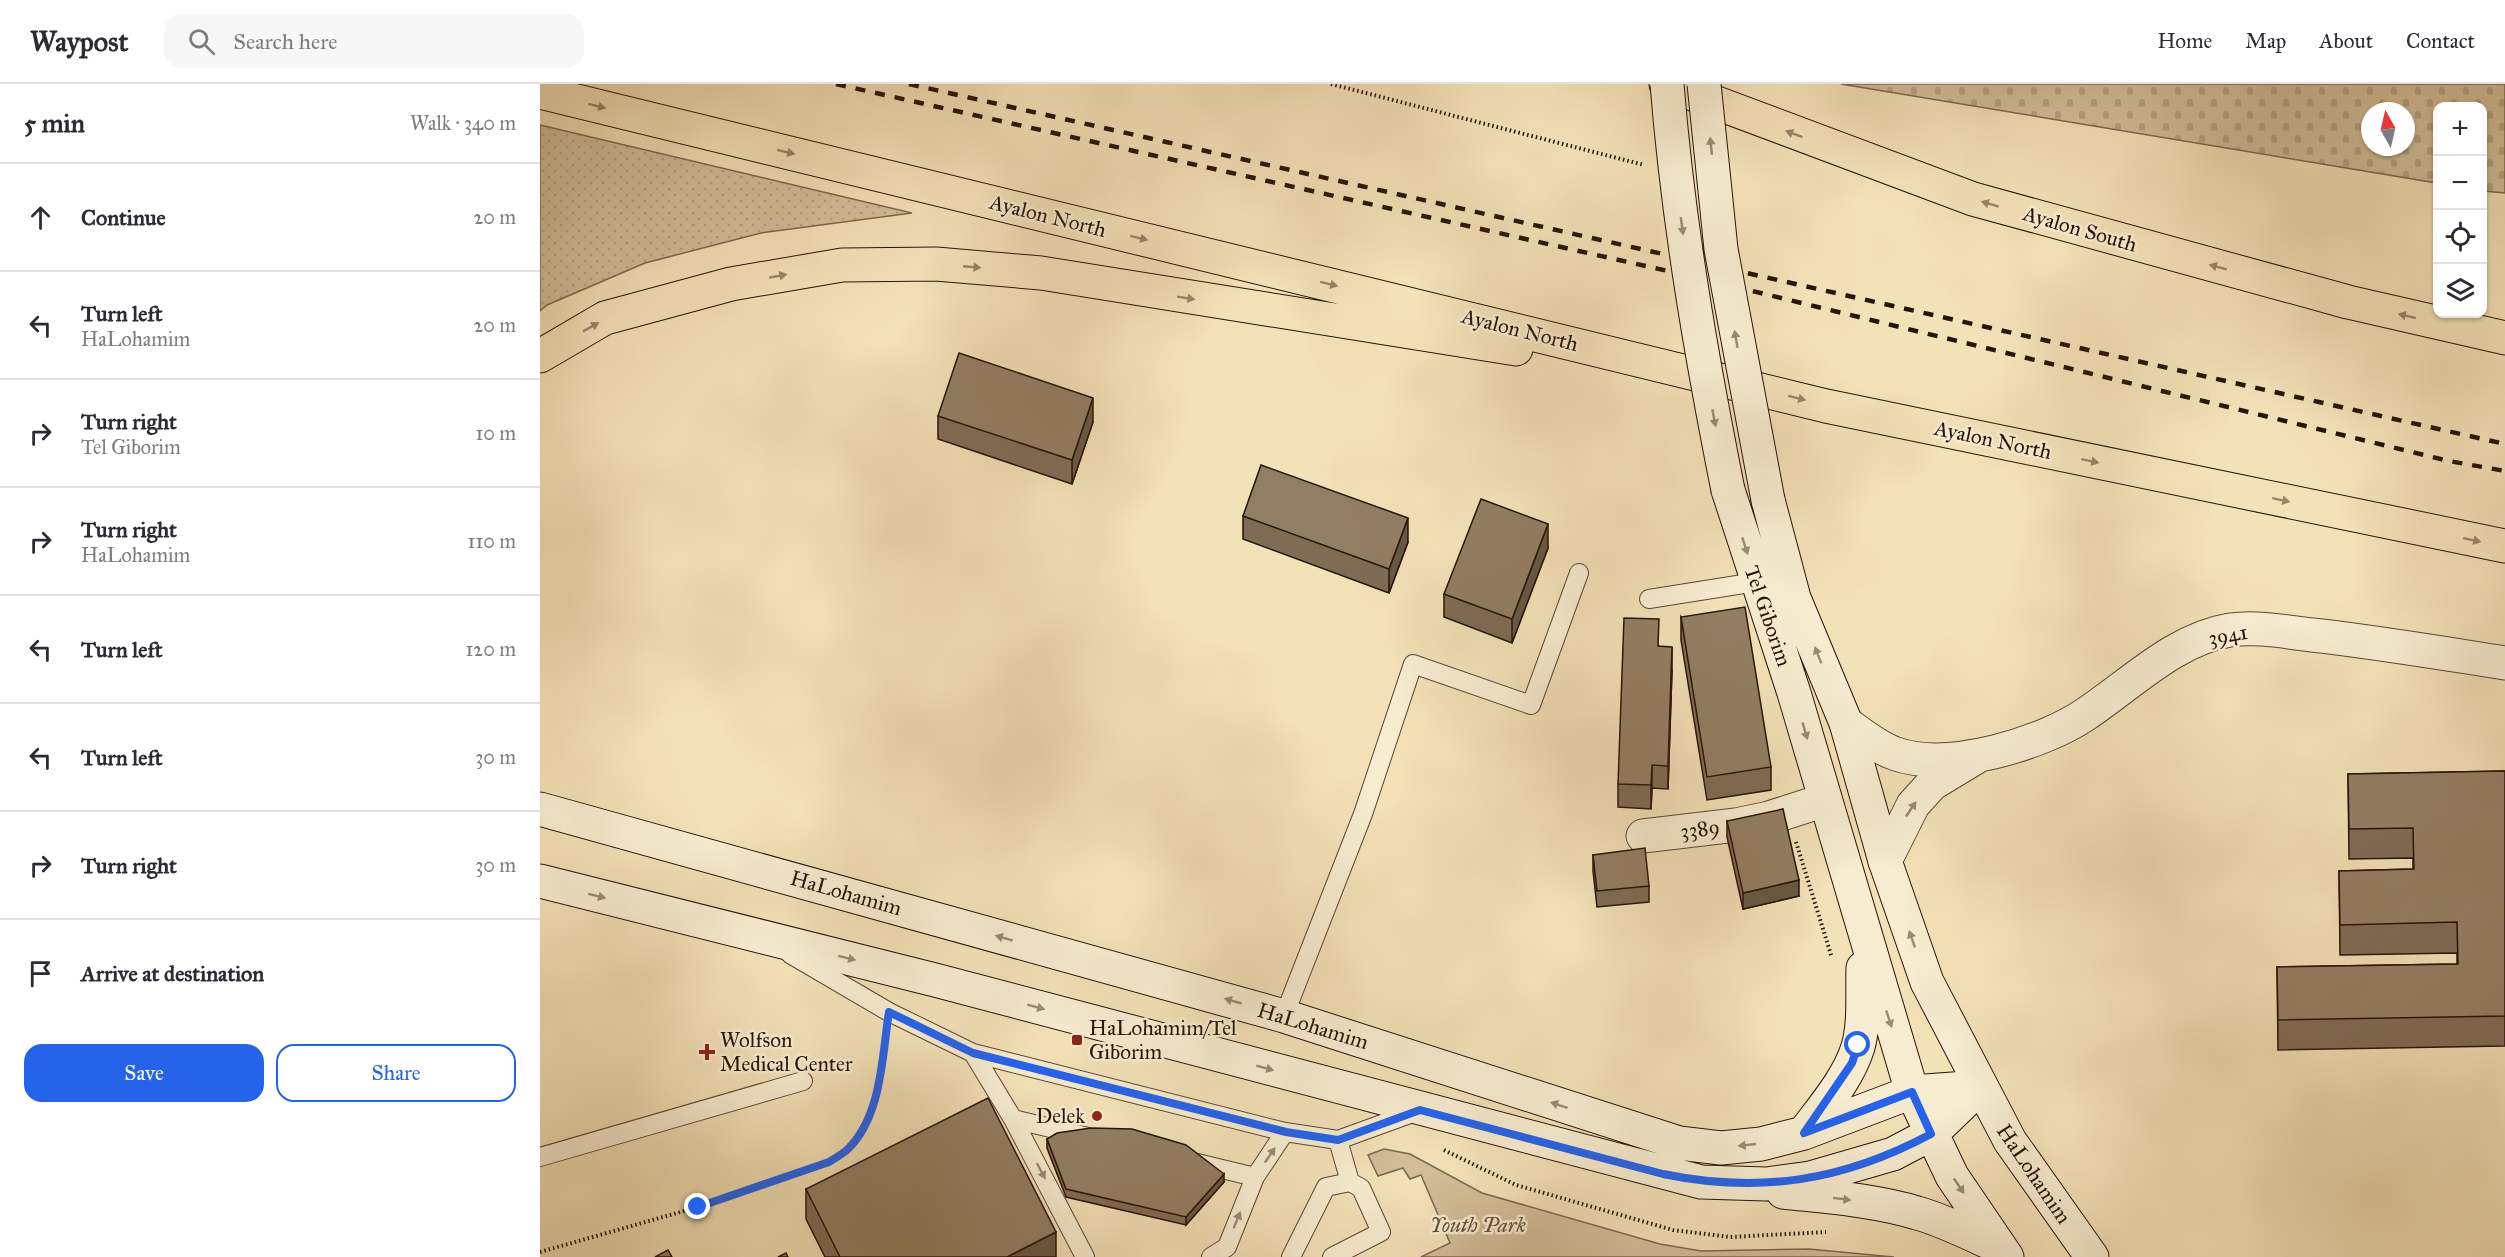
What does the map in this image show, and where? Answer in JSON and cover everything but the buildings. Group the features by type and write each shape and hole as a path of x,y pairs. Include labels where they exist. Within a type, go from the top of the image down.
{"highway":[{"name":"Ayalon South","path":"1667,84 1973,199 2348,302 2505,338"},
{"name":"Ayalon North","path":"540,92 1826,406 2505,546"},
{"path":"540,356 605,318 731,284 842,265 936,264 1041,273 1740,384"}],"main road":[{"name":"Tel Giborim","path":"1667,84 1675,174 1691,293 1728,490 1756,582 1794,693 1912,1092 1931,1134"},
{"name":"Tel Giborim","path":"1704,84 1720,249 1768,500 1794,598 1846,723 1885,861 1927,982 1980,1087"},
{"name":"3941","path":"1846,723 1896,754 1929,758 1979,756 2020,746 2050,735 2085,715 2148,669 2194,642 2230,630 2263,629 2505,663"},
{"name":"3941","path":"1885,861 1913,805 1932,784 1979,756"},
{"name":"3389","path":"1643,836 1736,825 1769,818 1825,800"},
{"name":"HaLohamim","path":"540,809 1284,1016 1679,1143 1721,1148 1761,1144 1804,1133 1912,1092 1980,1087 2010,1141 2092,1257"},
{"path":"540,881 946,983 1420,1110 1701,1182 1878,1204 1945,1222 2004,1252"},
{"path":"1804,1133 1852,1063 1858,1045 1862,1026 1863,927"},
{"path":"1701,1182 1766,1184 1810,1178 1893,1154 1931,1134 1980,1087"},
{"path":"1931,1134 1952,1176 2004,1252"}],"lane":[{"path":"1284,1016 1363,814 1413,664 1531,705 1579,573"},
{"path":"1649,599 1756,582"},
{"path":"760,936 889,1012 973,1053 1286,1132 1338,1140 1420,1110"},
{"path":"973,1053 1013,1119 1085,1257"},
{"path":"540,1157 803,1081"},
{"path":"981,1111 1002,1101"},
{"path":"1013,1119 1105,1141"},
{"path":"1211,1257 1227,1247 1255,1177 1286,1132"},
{"path":"1338,1140 1350,1182"},
{"path":"1174,1158 1255,1177"},
{"path":"1291,1257 1326,1187 1350,1182 1361,1188 1381,1232 1332,1257"}],"path":[{"path":"1331,84 1636,163"},
{"path":"1795,841 1823,932"},
{"path":"540,1252 698,1207 829,1162 848,1149 863,1127 875,1097 889,1012"},
{"path":"1437,1147 1516,1185 1673,1230 1730,1237 1830,1232"}],"green space":[{"path":"1841,84 2505,84 2505,193 2487,191 2487,102 2433,102 2433,182"},
{"path":"540,125 912,213 761,233 645,263 547,305 540,311"},
{"name":"Youth Park","path":"1384,1149 1410,1154 1482,1193 1660,1244 1701,1251 1809,1249 1894,1257 1421,1257 1450,1243 1421,1175 1410,1179 1403,1168 1378,1176 1368,1155"}],"railway":[{"path":"836,84 1699,278 2449,461 2505,471"},
{"path":"909,84 2505,444"}],"place":[{"name":"HaLohamim/Tel Giborim","path":"1077,1040"},
{"name":"Wolfson Medical Center","path":"707,1052"},
{"name":"Delek","path":"1097,1116"}],"route":[{"path":"698,1207 829,1162 848,1149 863,1127 875,1097 889,1012 973,1053 1286,1132 1338,1140 1420,1110 1701,1182 1766,1184 1810,1178 1893,1154 1931,1134 1912,1092 1804,1133 1852,1063 1858,1045"}]}
